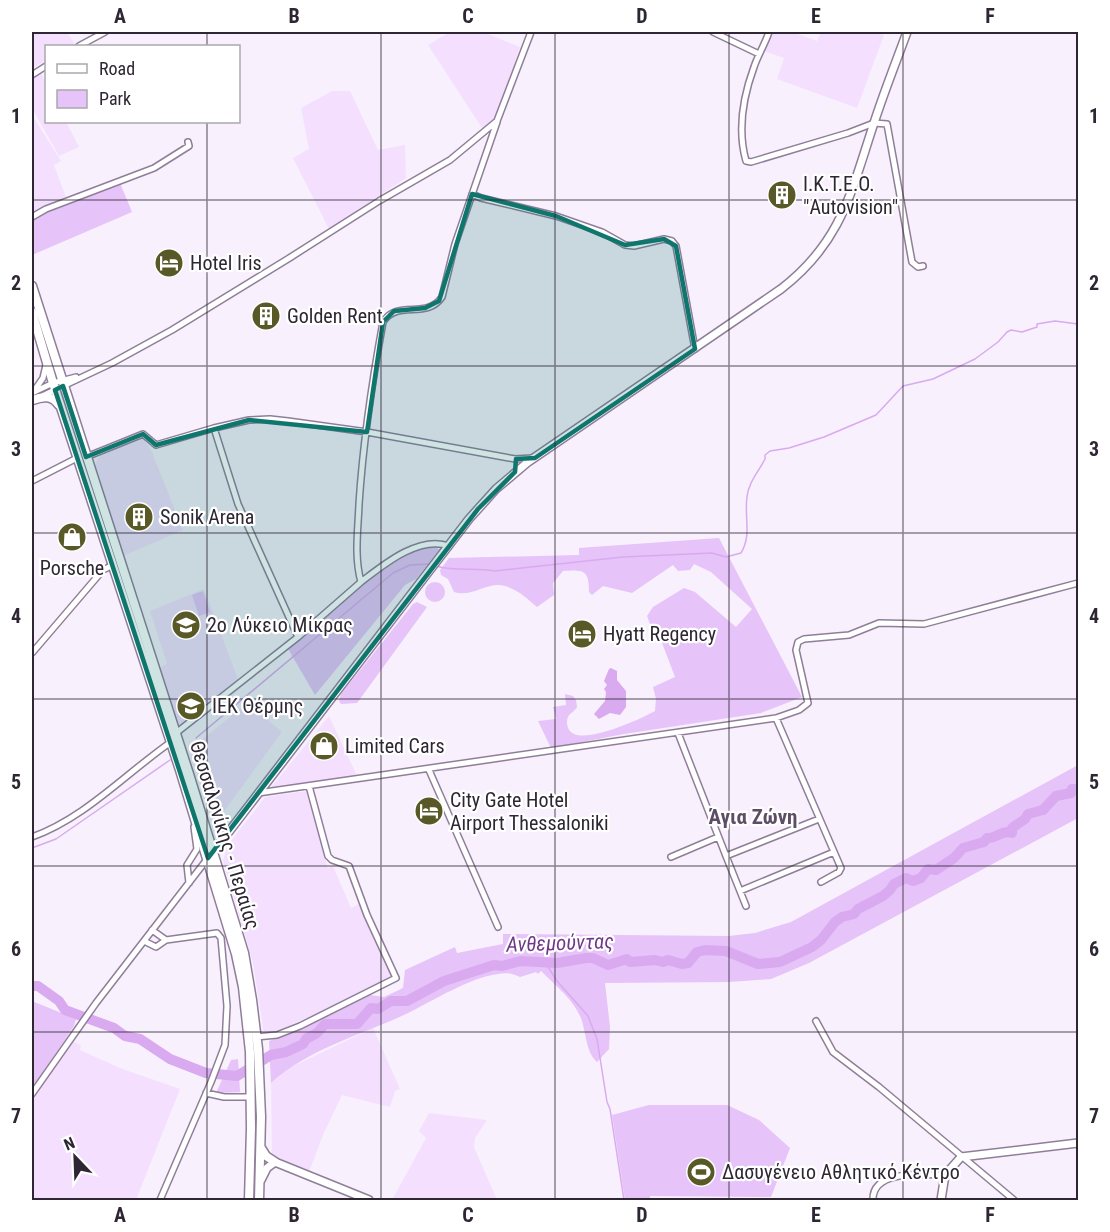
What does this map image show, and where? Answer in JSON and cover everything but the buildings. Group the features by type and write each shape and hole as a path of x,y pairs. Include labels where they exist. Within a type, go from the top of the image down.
{"main road":[{"name":"Θεσσαλονίκης - Περαίας","path":"32,286 58,385 174,741 186,790 244,953 256,1037 254,1050"},
{"name":"Θεσσαλονίκης - Περαίας","path":"32,312 46,360 58,385 61,407 82,458 113,564 174,741 185,760 211,855 240,972 254,1050 261,1148 259,1200"},
{"path":"32,397 48,397 61,407"},
{"name":"Θεσσαλονίκης - Περαίας","path":"249,1200 251,1097 255,1084"},
{"path":"261,1148 266,1156 275,1162"}],"street":[{"path":"81,45 105,32"},
{"path":"361,582 356,548 370,398 383,322 388,314 394,311 425,308 439,301 472,194 531,32"},
{"path":"712,32 759,54"},
{"path":"769,32 746,90 741,120 746,160 751,162 874,123 887,124 912,262 918,267 923,266"},
{"path":"32,1094 96,1003 477,509 515,472 781,289 802,274 815,259 834,232 851,197 874,123 907,32"},
{"path":"32,75 45,67"},
{"path":"32,397 118,360 172,330 379,201 450,160 497,121"},
{"path":"32,217 46,209 154,168 189,146 188,142"},
{"path":"472,194 556,216 634,246 664,239 672,241 676,246 695,349"},
{"path":"32,397 43,378 46,360"},
{"path":"32,481 143,434 156,446 214,428 249,420 270,419 367,432 521,459 535,458"},
{"path":"214,428 238,504 298,636"},
{"path":"510,457 515,472"},
{"path":"32,837 58,825 96,802 121,779 174,741 382,566 415,548 437,544 449,546"},
{"path":"32,654 103,570 113,564"},
{"path":"258,793 776,718 799,710 808,703 798,668 796,650 798,642 804,639 849,635 875,624 888,622 924,624 1078,584"},
{"path":"776,718 840,871 821,882"},
{"path":"678,733 746,906"},
{"path":"429,770 498,927"},
{"path":"256,1037 277,1035 300,1026 396,978 367,915 349,866 332,860 328,856 309,786"},
{"path":"186,790 197,844 197,849 187,866 189,883"},
{"path":"726,856 819,819"},
{"path":"671,857 718,837"},
{"path":"740,891 834,852"},
{"path":"152,930 166,940"},
{"path":"144,941 156,947 166,940 217,933 221,938 227,1021 221,1056 160,1200"},
{"path":"816,1021 833,1052 879,1087 1014,1200"},
{"path":"206,1093 224,1097 251,1097"},
{"path":"941,1200 945,1175 961,1157 1078,1143"},
{"path":"260,1182 267,1168 275,1162 369,1200"},
{"path":"873,1200 880,1183 896,1176 945,1175"}],"highlighted area":[{"path":"472,194 556,216 625,245 664,239 676,246 695,349 535,458 516,459 515,472 478,509 208,858 55,390 63,386 86,457 143,434 156,445 249,420 367,432 383,322 394,311 425,308 439,301"}],"shaded area":[{"path":"32,32 67,32 75,45 45,45 45,61 32,69"},
{"path":"450,32 483,32 520,47 496,120 482,128 428,45"},
{"path":"771,32 792,32 817,41 821,32 874,32 884,35 857,108 777,79 784,58 764,51"},
{"path":"41,73 45,82 45,123 67,123 79,147 59,156 32,108 32,79"},
{"path":"332,91 350,91 378,150 405,145 406,178 329,229 293,158 309,149 301,108"},
{"path":"32,115 61,161 54,165 67,200 32,214"},
{"path":"143,438 151,450 183,530 121,557 93,468 100,456"},
{"path":"204,589 239,682 181,729 159,668 167,664 150,611"},
{"path":"611,668 617,671 617,680 626,691 626,707 620,715 610,713 599,719 594,714 605,701 604,689 607,685 604,681"},
{"path":"247,703 282,732 217,821 193,747"},
{"name":"Limited Cars","path":"329,716 357,776 269,790"},
{"path":"306,791 328,868 333,866 351,908 359,904 393,977 279,1030 264,1034 253,963 223,861 231,841 265,797"},
{"path":"32,1026 81,1045 80,1050 120,1068 180,1089 136,1200 32,1200"},
{"path":"373,1028 400,1089 395,1091 390,1107 342,1095 309,1172 272,1156 271,1083 287,1069"},
{"path":"429,1113 487,1120 475,1138 474,1147 497,1200 392,1200 426,1138 419,1131"}],"green space":[{"path":"120,183 132,212 32,255 32,220 46,212"},
{"path":"719,538 802,697 761,713 624,734 551,748 538,721 556,719 553,707 566,705 565,694 573,696 576,700 577,707 567,722 569,730 577,735 612,730 655,711 656,699 653,687 675,677 659,635 647,616 653,607 684,588 695,592 736,627 752,609 711,572 694,564 690,570 678,571 673,565 632,593 603,586 592,595 589,592 588,579 584,572 563,571 553,583 554,595 537,607 518,592 505,586 492,586 467,593 454,592 448,579 441,575 440,570 449,558 579,555 579,548"},
{"path":"433,545 439,550 416,579 405,585 315,695 287,647 377,573 415,550"},
{"path":"435,582 442,585 445,592 442,599 435,602 428,599 425,592 428,585"},
{"path":"203,591 210,612 199,616 192,595"},
{"path":"417,602 427,607 357,703 341,704 339,701 341,694 413,604"},
{"path":"1078,765 1078,818 809,963 771,979 729,982 605,983 610,1027 609,1049 597,1062 588,1048 578,1011 564,993 541,971 538,974 536,972 520,977 504,973 487,976 463,985 406,1014 318,1052 301,1061 271,1083 269,1041 370,995 384,997 403,988 405,970 455,947 457,953 503,944 503,934 729,936 755,933 791,922"},
{"path":"32,1001 76,1019 74,1026 32,1088"},
{"path":"238,1059 240,1092 216,1093 231,1060"},
{"name":"Δασυγένειο Αθλητικό Κέντρο","path":"649,1105 727,1105 759,1120 790,1148 771,1197 650,1196 650,1200 625,1200 612,1115"}],"waterway":[{"path":"436,566 495,571 623,557 712,553 726,557 741,553 747,532 748,492 765,455 770,451 789,448 824,437 876,415 903,386 933,379 975,359 1011,330 1022,332 1037,327 1037,324 1055,321 1078,324"},
{"path":"196,738 393,573 410,565 429,564"},
{"path":"32,848 56,839 170,760"},
{"name":"Ανθεμούντας","path":"32,986 38,986 59,1001 65,1010 114,1028 125,1036 140,1039 170,1059 206,1073 237,1076 271,1055 286,1052 303,1044 325,1024 357,1024 371,1008 378,1009 391,1001 407,1001 444,981 494,965 502,966 520,961 557,963 586,958 593,958 608,965 627,959 630,962 668,960 682,964 688,963 697,952 705,950 726,951 758,964 780,962 812,947 821,940 835,922 842,917 854,914 858,909 883,896 894,884 906,878 913,881 921,878 928,869 936,870 954,858 963,848 1003,833 1012,833 1012,828 1028,814 1043,810 1056,796 1071,793 1072,789 1078,789"},
{"path":"545,962 557,981 588,1016 597,1039 624,1200"}],"place":[{"name":"I.Κ.Τ.Ε.Ο. \"Autovision\"","path":"782,195"},
{"name":"Hotel Iris","path":"169,263"},
{"name":"Golden Rent","path":"266,316"},
{"name":"Sonik Arena","path":"139,517"},
{"name":"Porsche","path":"72,537"},
{"name":"2ο Λύκειο Μίκρας","path":"186,625"},
{"name":"Hyatt Regency","path":"582,634"},
{"name":"ΙΕΚ Θέρμης","path":"191,706"},
{"name":"Limited Cars","path":"324,746"},
{"name":"City Gate Hotel Airport Thessaloniki","path":"429,811"},
{"name":"Δασυγένειο Αθλητικό Κέντρο","path":"701,1172"}],"district":[{"name":"Άγια Ζώνη","path":"753,817"}]}
